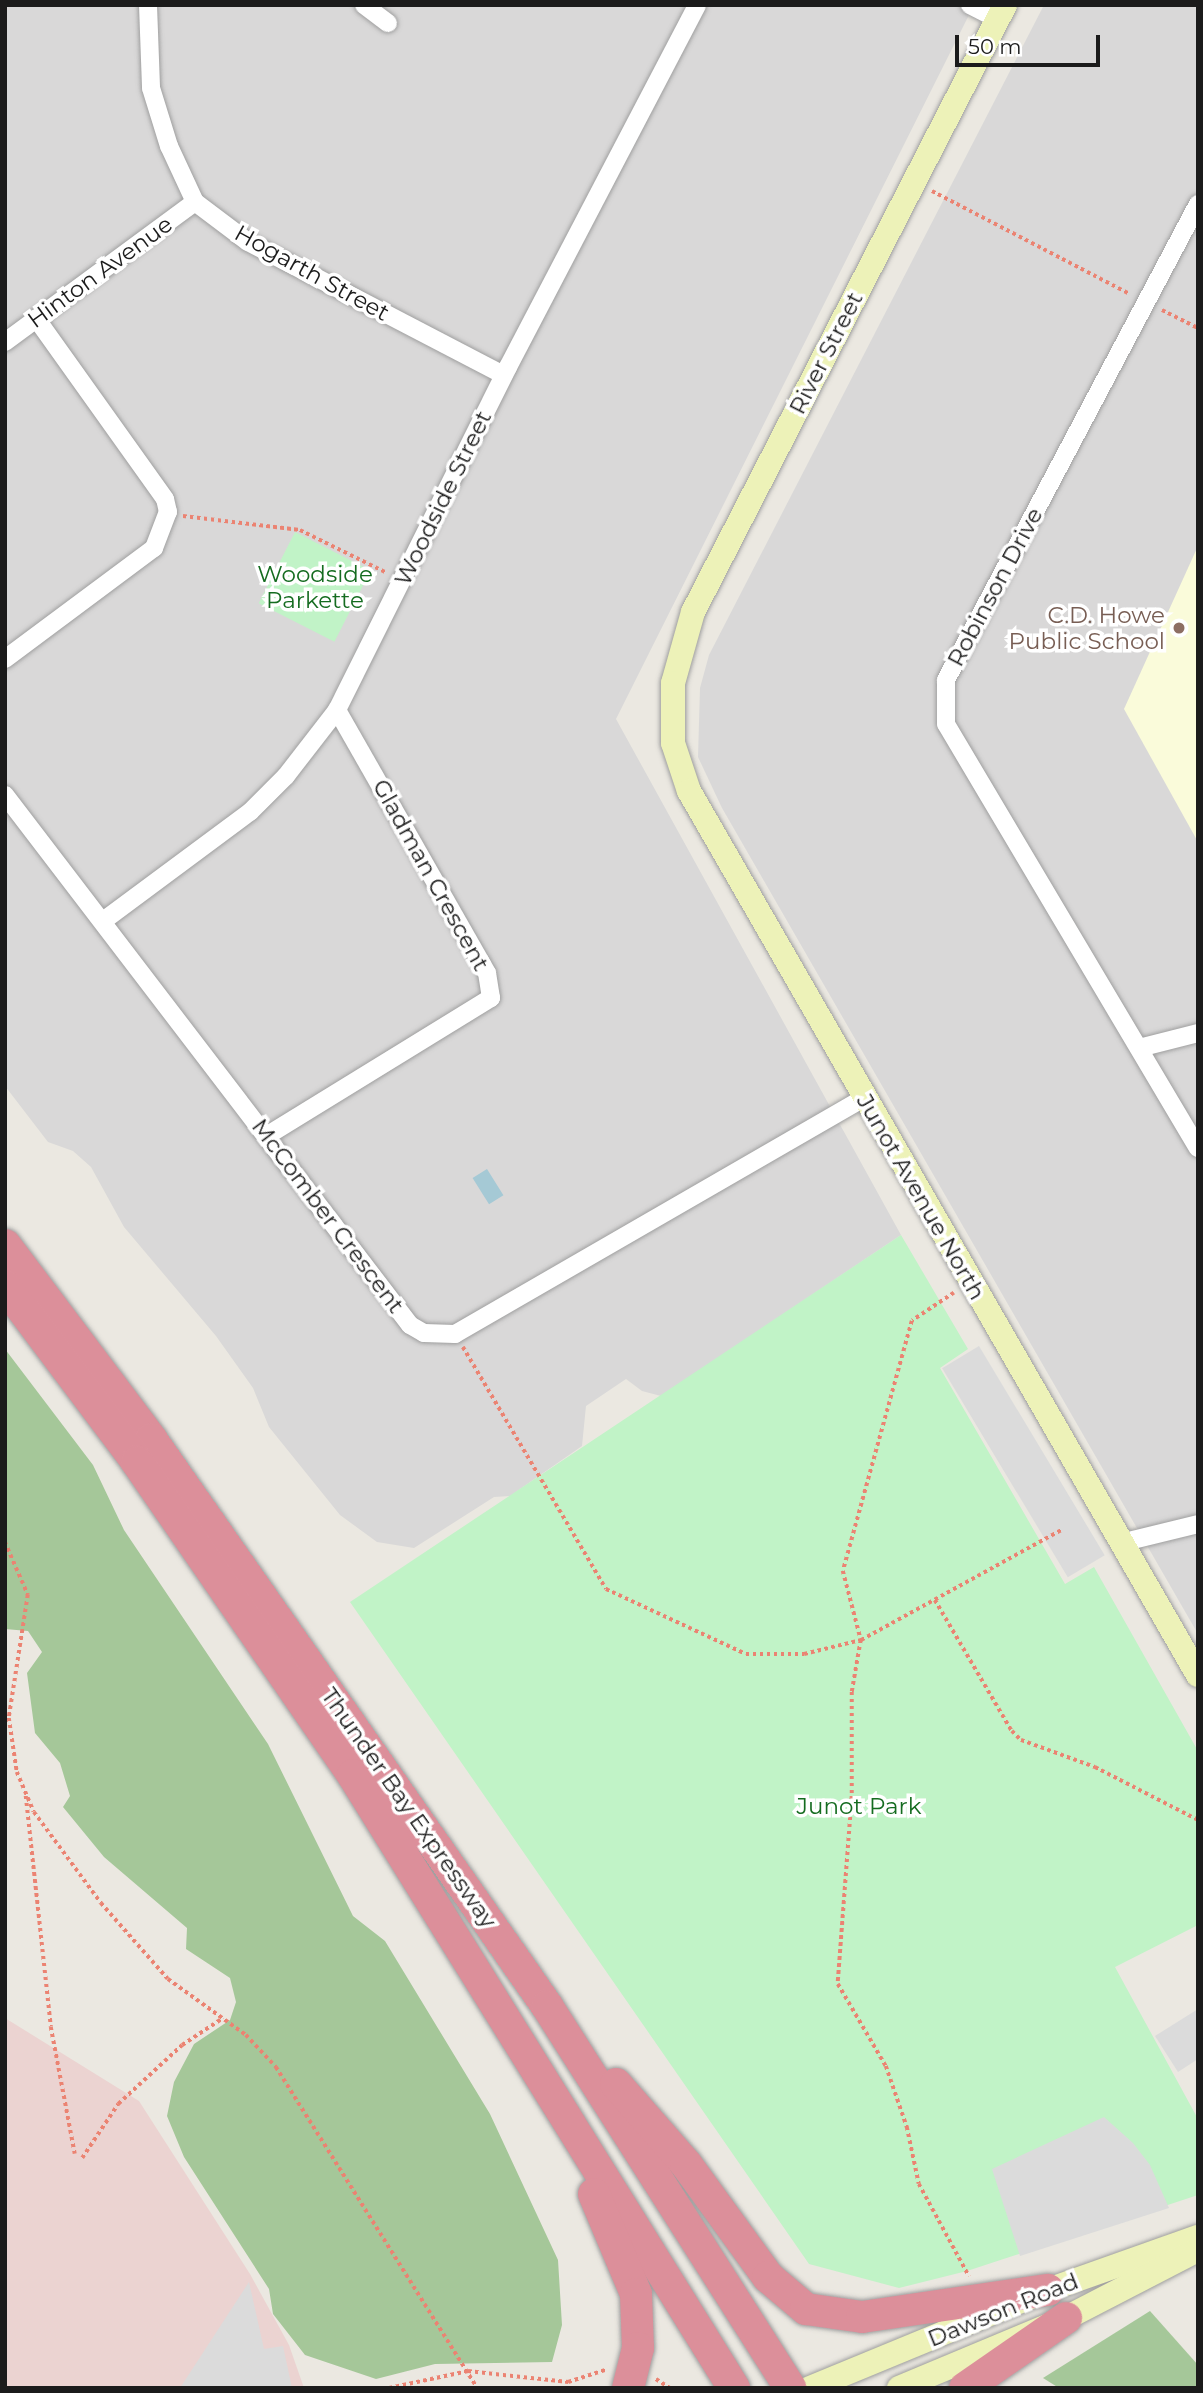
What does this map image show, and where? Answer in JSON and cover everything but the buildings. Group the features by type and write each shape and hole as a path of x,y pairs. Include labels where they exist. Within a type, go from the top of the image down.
{"highway":[{"name":"Thunder Bay Expressway","path":"5,1245 159,1450 547,2006 790,2388"},
{"name":"Thunder Bay Expressway","path":"5,1286 137,1462 353,1775 734,2388"},
{"path":"547,2006 686,2164 786,2297 806,2309 849,2317 1048,2290"},
{"path":"521,2045 620,2246 636,2294 638,2348 620,2377"},
{"path":"965,2388 1066,2318"}],"main road":[{"name":"River Street","path":"672,709 676,664 693,612 1001,12"},
{"name":"Junot Avenue North","path":"672,709 673,743 689,791 969,1283 1198,1675"},
{"name":"Dawson Road","path":"810,2388 1048,2290 1198,2237"},
{"name":"Dawson Road","path":"900,2388 1066,2318 1198,2250"}],"street":[{"name":"Hogarth Street","path":"148,5 151,88 169,146 195,202 248,242 504,375"},
{"path":"364,5 388,23"},
{"name":"Woodside Street","path":"103,921 248,813 286,776 337,710 504,375 697,5"},
{"path":"970,5 1001,12"},
{"name":"Hinton Avenue","path":"5,342 195,202"},
{"name":"Robinson Drive","path":"1198,204 946,680 946,724 1198,1148"},
{"path":"5,659 154,548 167,514 165,499 36,318"},
{"name":"Gladman Crescent","path":"268,1135 491,998 487,973 337,710"},
{"name":"McComber Crescent","path":"5,795 268,1135 410,1325 424,1333 455,1334"},
{"path":"1139,1048 1198,1033"},
{"path":"455,1334 864,1098"},
{"path":"1120,1543 1198,1524"}],"path":[{"path":"914,182 1198,328"},
{"path":"167,514 300,530 402,581"},
{"path":"969,1283 912,1321 843,1570 861,1640 852,1692 852,1796 838,1984 886,2066 907,2127 919,2184 969,2275 974,2299"},
{"path":"455,1334 606,1589 746,1654 804,1654 861,1640 1060,1530"},
{"path":"5,1542 28,1595 9,1718 17,1772 34,1812 144,1953 168,1979 223,2018 276,2067 477,2388"},
{"path":"935,1600 1012,1731 1021,1740 1095,1767 1198,1820"},
{"path":"25,1791 51,2027 75,2154"},
{"path":"82,2158 118,2104 182,2045 223,2018"},
{"path":"388,2388 468,2371 568,2382 620,2377"}],"shaded area":[{"path":"5,5 974,5 616,719 901,1235 661,1396 642,1391 626,1379 586,1406 582,1446 510,1496 494,1497 414,1548 377,1542 340,1515 269,1427 253,1388 216,1336 124,1227 91,1167 73,1151 48,1142 5,1086"},
{"path":"1044,5 1198,5 1198,1634 722,808 698,757 700,688 709,655"},
{"name":"C.D. Howe Public School","path":"1198,546 1198,842 1124,709"},
{"path":"979,1346 1105,1555 1068,1577 942,1368"},
{"path":"5,1349 93,1465 124,1530 268,1744 353,1916 385,1941 490,2114 558,2260 562,2325 552,2362 435,2364 376,2379 305,2355 273,2314 269,2289 184,2157 167,2116 174,2082 194,2044 230,2020 236,2002 230,1978 186,1949 187,1928 104,1857 63,1807 70,1796 60,1763 35,1733 27,1673 42,1652 28,1631 5,1629"},
{"path":"1198,2009 1198,2059 1178,2072 1155,2036"},
{"path":"5,2018 139,2101 250,2274 289,2345 304,2388 5,2388"},
{"path":"1104,2117 1133,2143 1150,2165 1169,2208 1020,2256 992,2169"},
{"path":"249,2282 264,2349 283,2346 292,2388 180,2388"},
{"path":"1150,2311 1198,2365 1198,2388 1059,2388 1043,2378"}],"green space":[{"name":"Woodside Parkette","path":"295,532 371,571 334,642 259,603"},
{"name":"Junot Park","path":"901,1235 968,1349 940,1368 1065,1584 1094,1567 1198,1751 1198,1925 1115,1967 1198,2119 1198,2195 967,2271 899,2288 809,2264 350,1602"}],"water":[{"path":"487,1169 503,1195 489,1204 473,1178"}],"place":[{"name":"C.D. Howe Public School","path":"1179,628"}]}
